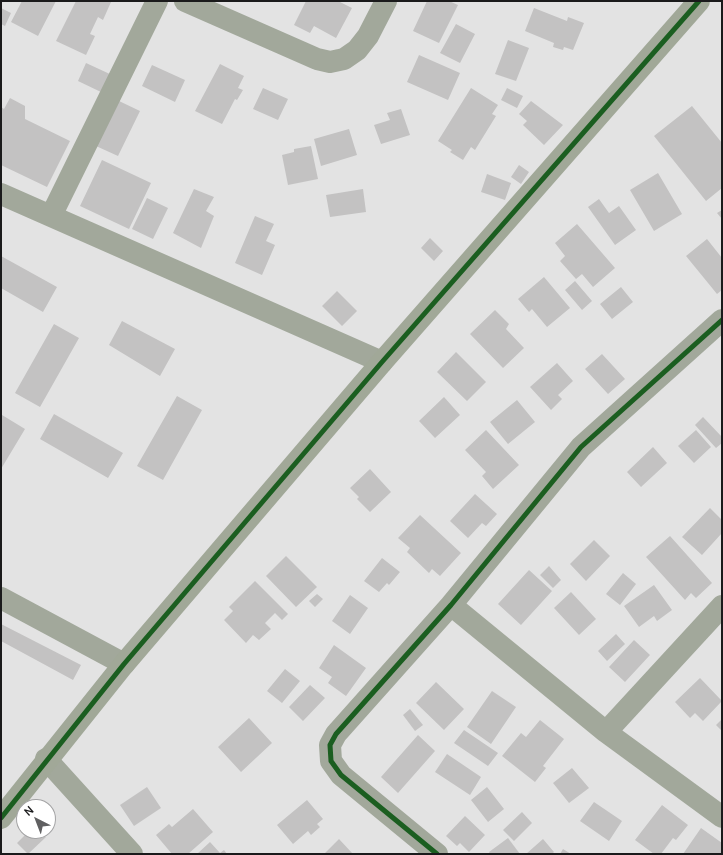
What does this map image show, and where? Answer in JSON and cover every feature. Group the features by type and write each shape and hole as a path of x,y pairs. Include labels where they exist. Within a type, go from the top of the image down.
{"street":[{"path":"51,216 157,1"},
{"path":"185,1 317,60 330,62 344,59 358,50 368,36 386,1"},
{"path":"1,818 46,759 124,664 382,362 699,1"},
{"path":"1,194 382,362"},
{"path":"437,854 341,775 331,761 330,745 336,734 451,605 581,447 722,320"},
{"path":"1,598 124,664"},
{"path":"451,605 606,732 722,817"},
{"path":"606,732 722,606"},
{"path":"46,759 132,854"}],"building":[{"path":"22,1 56,1 38,36 11,22"},
{"path":"76,1 111,2 103,20 98,17 90,34 95,36 86,55 56,41"},
{"path":"306,1 338,1 352,8 336,38 314,26 310,33 294,25"},
{"path":"427,1 449,1 458,5 439,43 413,31"},
{"path":"1,8 11,13 5,26 1,24"},
{"path":"534,8 567,21 568,17 584,23 573,50 564,47 563,50 553,47 554,43 525,31"},
{"path":"456,24 475,34 460,63 440,53"},
{"path":"508,40 529,48 516,81 495,74"},
{"path":"419,55 460,73 448,100 407,82"},
{"path":"86,63 112,75 103,93 78,81"},
{"path":"220,64 244,76 238,88 243,90 237,100 235,99 222,124 195,111"},
{"path":"152,65 185,80 175,102 142,86"},
{"path":"263,88 288,99 278,120 253,109"},
{"path":"471,88 498,105 492,114 496,116 475,150 471,147 463,160 450,152 452,150 438,141"},
{"path":"507,88 523,96 517,108 501,100"},
{"path":"10,98 25,106 25,119 70,141 47,187 1,165 1,107 4,109"},
{"path":"119,101 140,111 118,156 96,146"},
{"path":"531,101 563,125 544,145 523,125 527,121 519,114"},
{"path":"692,106 722,143 722,188 706,201 654,136"},
{"path":"401,109 410,135 381,144 374,125 390,120 387,113"},
{"path":"349,129 357,155 321,166 314,139"},
{"path":"311,146 318,179 288,185 282,155 294,152 294,149"},
{"path":"102,160 151,183 129,229 80,206"},
{"path":"519,165 529,172 521,184 511,177"},
{"path":"658,173 682,214 654,231 630,190"},
{"path":"487,174 511,183 505,200 481,192"},
{"path":"194,189 214,197 206,211 214,216 201,248 173,233"},
{"path":"363,189 366,212 330,217 326,195"},
{"path":"147,198 168,208 153,239 132,229"},
{"path":"599,199 609,213 619,206 636,230 615,245 588,207"},
{"path":"722,210 722,219 717,213"},
{"path":"255,216 274,224 266,241 275,245 262,275 235,263"},
{"path":"577,224 615,268 593,287 582,274 576,279 560,261 565,256 555,243"},
{"path":"430,238 443,251 434,261 421,248"},
{"path":"707,239 722,258 722,290 717,294 686,256"},
{"path":"1,256 57,287 43,312 1,288"},
{"path":"544,277 570,308 547,327 532,309 529,312 518,299"},
{"path":"575,281 592,301 582,310 565,290"},
{"path":"621,287 633,302 612,319 600,304"},
{"path":"337,291 357,311 342,326 322,306"},
{"path":"495,310 509,324 506,329 524,348 503,368 470,334"},
{"path":"122,321 175,349 160,376 109,345"},
{"path":"54,324 79,338 40,407 15,393"},
{"path":"456,352 486,382 467,401 437,372"},
{"path":"602,354 625,379 608,394 585,369"},
{"path":"557,363 573,381 558,395 562,399 551,410 530,387"},
{"path":"177,396 202,410 163,480 137,466"},
{"path":"444,397 460,415 435,438 419,421"},
{"path":"517,400 535,422 508,444 490,422"},
{"path":"54,414 123,453 108,478 40,439"},
{"path":"2,415 25,429 1,469 1,418"},
{"path":"703,417 722,437 722,443 716,448 695,425"},
{"path":"486,430 519,465 493,489 482,476 486,472 465,450"},
{"path":"696,430 711,447 694,463 678,446"},
{"path":"653,447 667,463 641,487 627,472"},
{"path":"370,469 391,492 370,512 357,499 359,497 350,488"},
{"path":"475,494 497,514 486,526 482,523 468,538 450,521"},
{"path":"710,508 722,520 722,533 702,555 682,537"},
{"path":"420,515 461,553 440,576 432,569 429,573 407,552 410,548 398,538"},
{"path":"670,536 712,583 696,598 691,593 685,600 646,557"},
{"path":"594,540 610,556 586,581 570,564"},
{"path":"286,556 317,587 296,607 266,576"},
{"path":"382,558 400,572 389,585 387,583 379,592 364,581"},
{"path":"549,566 561,580 553,588 540,575"},
{"path":"529,570 552,591 521,625 498,604"},
{"path":"623,573 636,584 620,605 606,594"},
{"path":"255,581 288,614 282,620 275,613 265,623 271,629 259,640 253,635 246,643 224,620 233,611 229,607"},
{"path":"654,585 672,610 657,621 654,616 639,627 624,606"},
{"path":"571,592 596,619 579,635 554,608"},
{"path":"317,594 323,599 315,607 309,601"},
{"path":"350,595 368,608 350,634 332,621"},
{"path":"1,624 81,665 73,680 1,641"},
{"path":"616,634 625,644 607,661 598,651"},
{"path":"634,640 650,655 625,682 609,667"},
{"path":"334,645 366,668 346,696 328,683 332,677 319,668"},
{"path":"285,669 300,681 282,703 267,691"},
{"path":"700,678 722,701 703,721 695,713 690,718 675,702"},
{"path":"436,682 464,709 444,730 416,703"},
{"path":"310,685 325,698 303,721 289,707"},
{"path":"492,691 516,707 491,744 467,727"},
{"path":"410,709 423,725 415,731 403,715"},
{"path":"249,718 272,743 241,772 218,747"},
{"path":"722,719 722,731 716,725"},
{"path":"540,720 564,739 543,766 546,768 535,782 502,756 521,733 526,737"},
{"path":"464,730 498,753 488,766 454,743"},
{"path":"418,735 435,751 398,793 381,777"},
{"path":"447,754 481,777 470,795 435,772"},
{"path":"572,768 589,788 569,803 553,783"},
{"path":"147,787 161,808 134,826 120,805"},
{"path":"487,787 504,809 488,822 471,800"},
{"path":"307,800 323,819 317,824 320,827 311,835 308,831 293,844 277,825"},
{"path":"594,802 622,821 609,841 580,821"},
{"path":"662,805 688,825 676,840 673,838 661,854 654,854 635,840"},
{"path":"193,809 213,832 188,854 172,854 156,835 169,824 172,827"},
{"path":"522,812 532,823 514,841 503,830"},
{"path":"465,816 485,835 469,852 460,843 457,846 446,836"},
{"path":"701,828 722,843 721,854 683,854"},
{"path":"508,838 520,854 490,854 489,852"},
{"path":"21,839 44,839 28,854 17,843"},
{"path":"339,839 353,854 324,854"},
{"path":"543,839 554,852 552,854 526,854"},
{"path":"210,842 220,853 224,850 227,854 197,854"},
{"path":"563,849 571,854 560,854"}],"cycle path":[{"path":"1,818 124,664 382,362 699,1"},
{"path":"437,854 341,775 331,761 330,745 336,734 451,605 581,447 722,320"}]}
